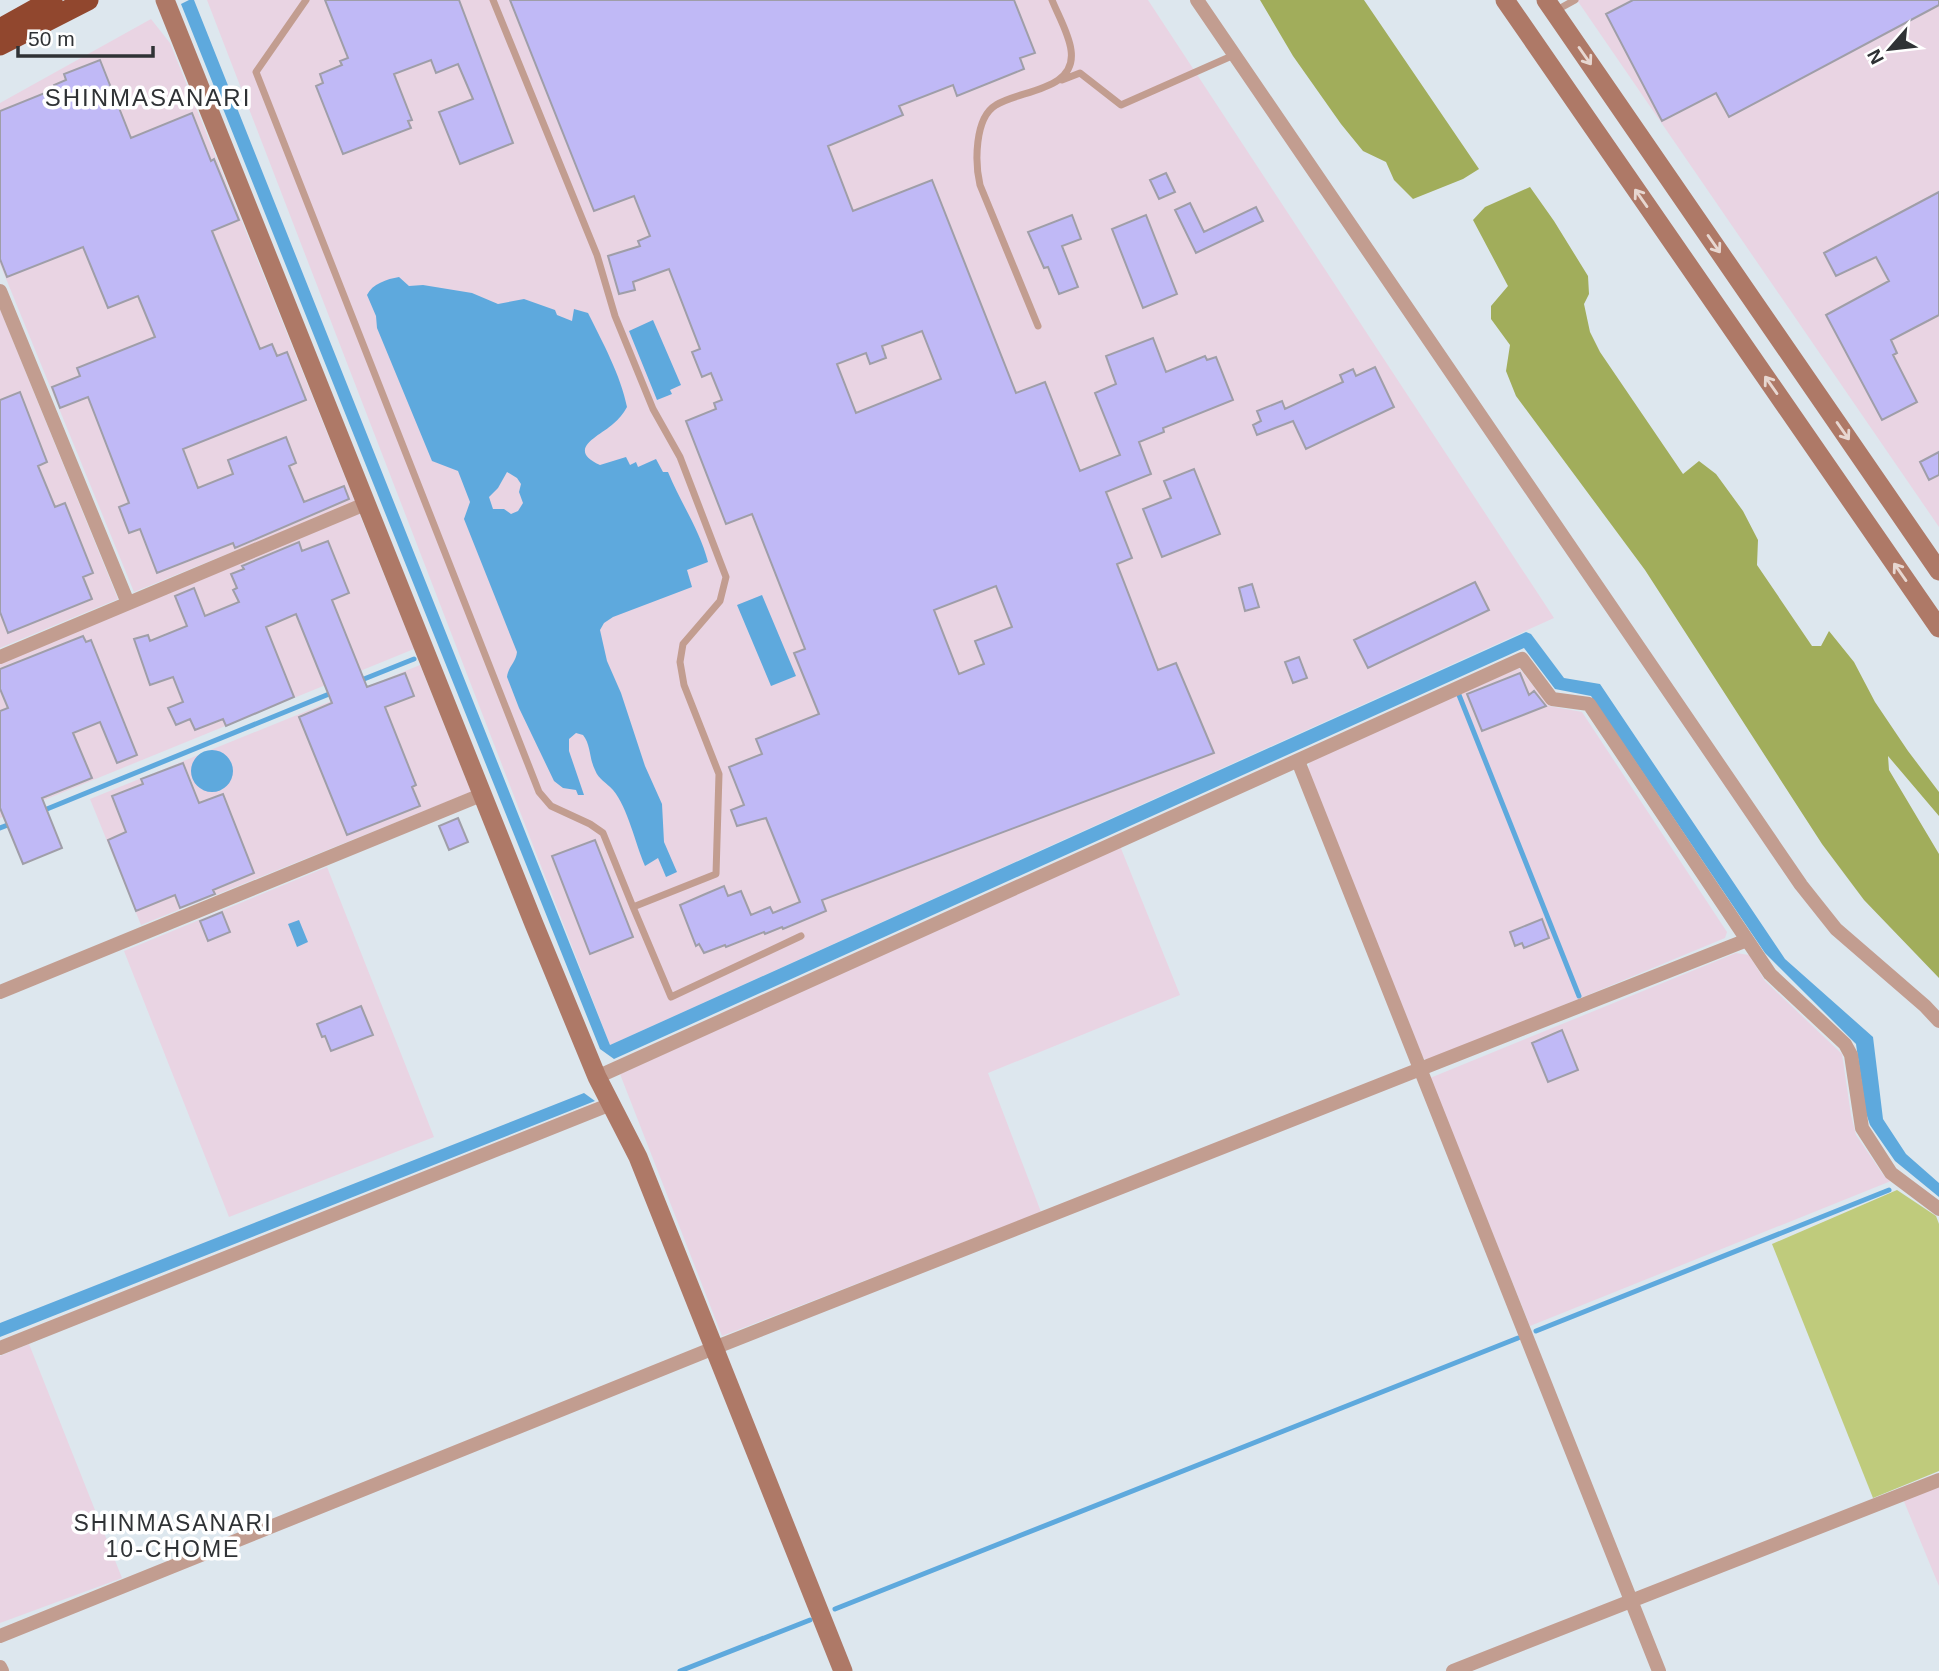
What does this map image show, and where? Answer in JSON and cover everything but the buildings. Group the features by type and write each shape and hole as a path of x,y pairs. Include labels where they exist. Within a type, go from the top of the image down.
{"highway":[{"path":"5,26 52,0"},
{"path":"0,45 88,0"}],"street":[{"path":"165,0 481,795 597,1077 638,1157 844,1671"},
{"path":"1197,0 1801,885 1836,929 1939,1021"},
{"path":"1505,0 1939,628"},
{"path":"1550,6 1939,571"},
{"path":"0,291 128,603"},
{"path":"0,657 365,504"},
{"path":"597,1077 1522,659 1552,699 1589,704 1770,974 1845,1044 1852,1055 1862,1128 1891,1172 1939,1209"},
{"path":"1298,761 1658,1671"},
{"path":"0,992 481,795"},
{"path":"0,1636 714,1348 1747,940"},
{"path":"0,1348 611,1104"},
{"path":"1453,1671 1939,1480"}],"lane":[{"path":"306,0 256,72 539,792 551,806 603,833 671,997 801,936"},
{"path":"493,0 597,255 615,316 643,386 680,457 726,577 720,600 683,644 680,662 684,685 719,774 716,873 633,907"},
{"path":"1052,0 1072,49 1071,63 1065,74 1055,83"},
{"path":"1550,6 1575,0"},
{"path":"1038,326 980,185 976,166 980,132 987,114 995,105 1080,73 1121,105 1234,55"}],"shaded area":[{"path":"207,0 1148,0 1554,618 610,1045"},
{"path":"1577,0 1939,0 1939,527"},
{"path":"151,19 170,43 355,502 134,592 0,264 0,103"},
{"path":"0,309 118,599 0,648"},
{"path":"359,513 414,649 0,818 0,663"},
{"path":"420,665 471,792 141,925 90,799"},
{"path":"1519,668 1549,706 1582,712 1727,932 1725,938 1429,1061 1423,1058 1308,770 1310,760"},
{"path":"1120,846 1180,995 988,1073 1041,1212 722,1336 620,1074"},
{"path":"327,867 434,1137 229,1217 124,951"},
{"path":"1736,953 1749,955 1765,981 1842,1054 1856,1135 1884,1176 1891,1181 1530,1326 1430,1078"},
{"path":"29,1344 122,1578 0,1623 0,1356"},
{"path":"1939,1485 1939,1586 1903,1499"}],"green space":[{"path":"1260,0 1364,0 1479,169 1463,179 1413,199 1394,180 1386,162 1363,151 1341,124 1293,56"},
{"path":"1530,187 1588,276 1589,294 1584,304 1590,332 1600,352 1683,474 1699,461 1716,474 1743,511 1758,540 1757,565 1812,646 1821,646 1829,631 1854,662 1875,702 1939,792 1939,816 1888,756 1889,770 1939,854 1939,978 1864,900 1822,844 1645,570 1516,396 1506,371 1510,345 1491,319 1491,306 1508,286 1473,220 1485,207"},
{"path":"1897,1190 1936,1216 1939,1224 1939,1471 1873,1498 1772,1244"}],"water":[{"path":"194,0 610,1045 1526,632 1531,634 1564,678 1600,684 1785,959 1873,1037 1883,1119 1906,1154 1939,1183 1939,1197 1895,1161 1870,1125 1856,1044 1765,953 1591,696 1555,689 1524,648 614,1059 600,1049 181,4"},
{"path":"399,277 409,286 423,285 472,293 498,304 524,299 555,310 557,315 572,321 574,309 588,313 616,371 627,407 615,422 588,443 585,454 600,465 626,457 630,465 636,462 638,467 656,459 663,472 668,472 695,527 708,562 687,570 692,587 613,617 604,623 600,630 607,661 621,693 645,766 662,804 664,842 677,872 666,877 658,858 645,866 623,806 597,773 583,735 576,733 569,739 569,751 584,795 578,795 576,790 563,788 554,781 519,708 507,677 517,652 464,519 470,502 458,471 432,461 377,328 376,316 367,295 376,285","holes":["507,472 521,484 519,492 523,503 518,511 511,514 504,509 493,509 489,497"]},
{"path":"653,320 681,385 670,390 672,394 657,400 629,331"},
{"path":"762,595 796,676 771,686 737,605"},
{"path":"212,750 227,756 233,771 227,786 212,792 197,786 191,771 197,756"},
{"path":"299,920 308,942 297,947 288,924"},
{"path":"584,1093 595,1101 0,1337 0,1323"}],"waterway":[{"path":"359,681 414,659"},
{"path":"42,811 334,692"},
{"path":"1459,695 1579,996"},
{"path":"0,828 13,823"},
{"path":"1536,1331 1889,1190"},
{"path":"835,1609 1518,1338"},
{"path":"680,1671 810,1620"}],"district":[{"name":"SHINMASANARI","path":"148,97"},
{"name":"SHINMASANARI 10-CHOME","path":"173,1536"}]}
